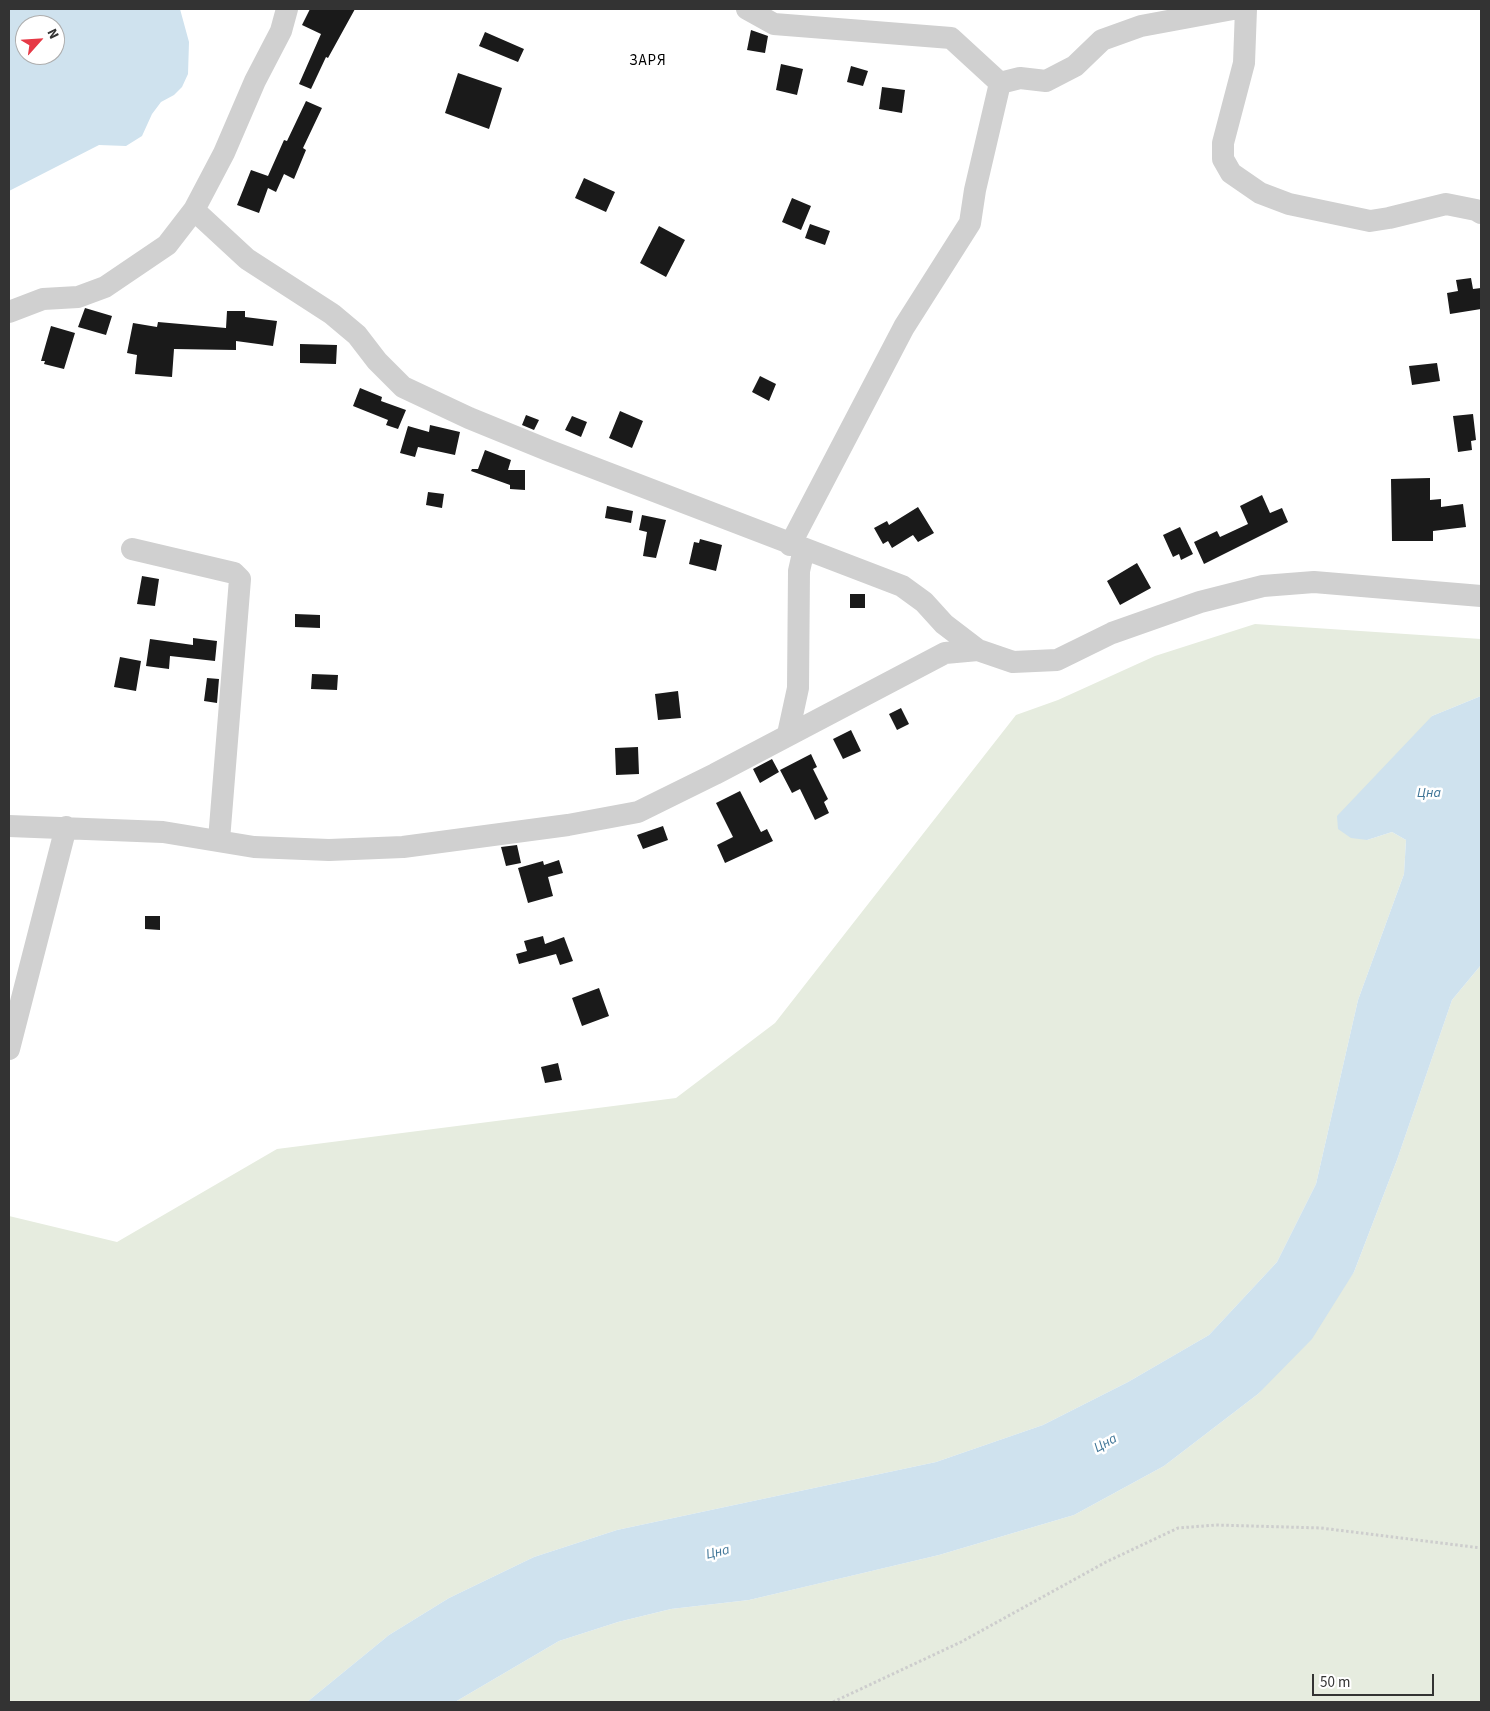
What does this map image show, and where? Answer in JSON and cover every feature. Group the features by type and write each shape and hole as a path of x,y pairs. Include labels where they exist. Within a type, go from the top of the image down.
{"street":[{"path":"9,312 43,299 78,297 105,287 167,245 194,210 224,153 255,81 281,30 287,9"},
{"path":"747,9 774,24 951,38 1000,83"},
{"path":"1000,83 1020,78 1046,81 1075,66 1102,40 1141,26 1233,9"},
{"path":"1246,9 1244,63 1223,143 1223,159 1231,173 1260,193 1288,204 1370,221 1446,204 1476,210 1481,213"},
{"path":"788,734 798,688 799,571 797,547 904,327 970,223 975,190 1000,83"},
{"path":"194,210 247,259 332,314 357,335 377,362 403,387 469,418 550,452 902,586 924,602 944,624 978,650 1013,662 1057,660 1112,633 1200,602 1245,589 1289,583 1358,584 1481,596"},
{"path":"132,549 234,573 240,579 220,840"},
{"path":"9,826 163,832 254,847 329,850 385,848 577,823 638,812 715,774 945,652 978,650"},
{"path":"9,1048 66,827"}],"path":[{"path":"833,1702 961,1642 1106,1562 1178,1528 1216,1525 1321,1528 1481,1548"}],"shaded area":[{"path":"1255,624 1481,639 1481,696 1432,716 1367,840 1392,832 1406,840 1404,874 1358,1000 1316,1184 1277,1262 1209,1335 1128,1382 1043,1425 936,1462 617,1530 534,1557 449,1598 389,1635 307,1702 9,1702 9,1216 117,1242 277,1149 676,1098 775,1023 1016,715 1058,700 1155,656"},
{"path":"1481,965 1481,1702 455,1702 559,1641 618,1622 671,1609 749,1600 939,1555 1074,1515 1164,1466 1258,1394 1354,1272 1397,1160 1452,1000"}],"water":[{"path":"9,9 180,9 189,42 188,74 182,87 174,95 161,102 152,114 142,136 126,146 99,145 9,191"},
{"name":"Цна","path":"1481,696 1481,965 1452,1000 1397,1160 1354,1272 1312,1339 1258,1394 1164,1466 1074,1515 939,1555 749,1600 671,1609 618,1622 559,1641 455,1702 307,1702 389,1635 449,1598 534,1557 617,1530 936,1462 1043,1425 1128,1382 1209,1335 1277,1262 1316,1184 1358,1000 1404,874 1406,840 1392,832 1367,840 1351,838 1338,829 1337,816 1432,716"}],"building":[{"path":"310,9 355,9 328,58 326,57 311,89 299,84 321,34 302,25"},
{"path":"751,30 768,36 765,53 747,50"},
{"path":"485,32 524,49 518,62 479,46"},
{"path":"781,64 803,69 797,95 776,90"},
{"path":"851,66 868,71 863,86 847,82"},
{"path":"458,73 502,88 489,129 445,113"},
{"path":"882,87 905,90 902,113 879,109"},
{"path":"306,101 322,108 303,148 306,150 294,179 284,174 276,192 268,188 259,213 237,205 251,170 268,176 284,140 287,141"},
{"path":"584,178 615,192 606,212 575,198"},
{"path":"792,198 811,206 801,230 782,222"},
{"path":"810,224 830,231 825,245 805,238"},
{"path":"659,226 685,240 666,277 640,263"},
{"path":"1471,278 1473,289 1481,288 1481,309 1450,314 1447,293 1458,291 1456,280"},
{"path":"85,308 112,316 106,335 78,327"},
{"path":"227,311 245,311 245,317 277,321 273,346 236,341 236,350 174,349 172,377 135,374 137,355 127,353 133,323 157,327 158,322 226,328"},
{"path":"51,326 75,333 64,369 44,364 45,361 41,361"},
{"path":"300,344 337,345 336,364 300,363"},
{"path":"1437,363 1440,381 1412,385 1409,366"},
{"path":"760,376 776,384 769,401 752,392"},
{"path":"360,388 382,397 381,401 406,410 398,429 386,425 388,420 353,406"},
{"path":"620,411 643,421 632,448 609,438"},
{"path":"1473,414 1476,440 1471,441 1472,450 1458,452 1453,416"},
{"path":"526,415 539,420 534,430 522,425"},
{"path":"572,416 587,422 581,437 565,430"},
{"path":"430,425 460,432 455,455 418,447 415,457 400,453 408,426 429,432"},
{"path":"485,450 511,460 508,470 525,470 525,490 510,489 510,485 471,471 472,469 478,469"},
{"path":"1430,478 1430,500 1441,499 1441,507 1463,504 1466,527 1433,531 1433,541 1392,541 1391,479"},
{"path":"428,492 444,494 442,508 426,505"},
{"path":"1262,495 1270,513 1282,508 1288,522 1204,564 1194,542 1217,531 1220,537 1248,524 1240,506"},
{"path":"607,506 633,511 631,523 605,518"},
{"path":"918,507 934,533 918,542 913,535 892,548 888,541 883,544 874,528 887,521 889,525"},
{"path":"642,515 666,520 656,558 643,556 647,532 639,530"},
{"path":"1180,527 1193,554 1181,560 1179,554 1173,557 1163,535"},
{"path":"700,539 722,545 716,571 689,564 694,542 699,543"},
{"path":"1137,563 1151,588 1120,605 1107,581"},
{"path":"142,576 159,579 155,606 137,604"},
{"path":"850,594 865,594 865,608 850,608"},
{"path":"295,614 320,615 320,628 295,627"},
{"path":"193,638 217,641 215,661 170,656 169,669 146,666 150,639 193,645"},
{"path":"120,657 141,661 136,691 114,687"},
{"path":"312,674 338,675 337,690 311,689"},
{"path":"207,678 219,679 217,703 204,701"},
{"path":"678,691 681,718 658,720 655,694"},
{"path":"901,708 909,724 897,730 889,714"},
{"path":"851,730 861,751 843,759 833,739"},
{"path":"638,747 639,774 616,775 615,748"},
{"path":"811,754 817,767 813,769 828,799 824,802 829,813 815,820 800,789 792,793 780,770"},
{"path":"772,759 779,772 760,783 753,769"},
{"path":"740,791 761,832 767,829 773,841 725,863 717,845 733,837 716,803"},
{"path":"663,826 668,840 643,849 637,835"},
{"path":"517,845 521,863 506,866 501,847"},
{"path":"559,860 563,873 548,877 553,896 528,903 518,868 543,861 544,865"},
{"path":"145,916 160,916 160,930 145,929"},
{"path":"543,936 545,944 564,937 573,961 560,965 556,954 519,964 516,954 527,951 524,941"},
{"path":"599,988 609,1016 582,1026 572,998"},
{"path":"558,1063 562,1080 545,1083 541,1067"}],"district":[{"name":"ЗАРЯ","path":"648,62"}]}
